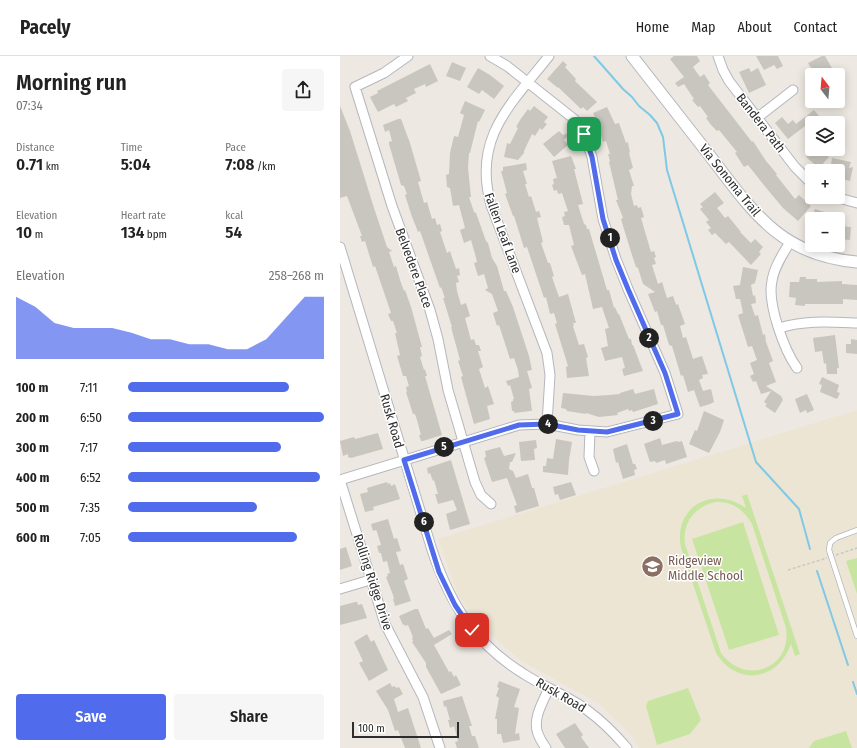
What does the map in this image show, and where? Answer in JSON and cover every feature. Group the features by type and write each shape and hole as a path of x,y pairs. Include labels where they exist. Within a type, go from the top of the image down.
{"street":[{"name":"Belvedere Place","path":"408,56 384,73 356,87 392,206 430,310 438,339 448,390 478,490 481,495 491,504"},
{"path":"340,480 519,425 547,424 590,431 607,432 678,414 665,373 616,260 603,219 592,157 584,134 574,119 508,66 490,56"},
{"name":"Fallen Leaf Lane","path":"547,424 550,375 547,353 491,205 486,177 487,153 495,129 503,115 550,56"},
{"name":"Via Sonoma Trail","path":"632,56 754,212 770,228 790,242 811,252 842,261 857,262"},
{"name":"Bandera Path","path":"718,56 729,81 795,167 805,177"},
{"path":"757,118 793,90"},
{"path":"845,200 857,203"},
{"path":"790,242 775,270 771,286 772,304 779,328 789,357 797,368"},
{"name":"Rusk Road","path":"340,247 343,269 439,572 462,616 472,630 497,655 525,675 587,710 627,748"},
{"path":"779,328 788,325 818,322 857,323"},
{"path":"590,431 588,457 594,472"},
{"name":"Rolling Ridge Drive","path":"340,480 385,624 423,697 440,748"},
{"path":"340,589 370,580"},
{"path":"546,748 538,735 537,718 549,688"}],"lane":[{"path":"857,530 836,538 830,543 829,550 857,636"}],"path":[{"path":"788,570 857,548"}],"shaded area":[{"name":"Ridgeview Middle School","path":"857,410 857,748 639,748 630,734 598,703 521,661 481,626 458,595 438,539"}],"green space":[{"path":"747,494 800,654 795,656 791,644 785,656 777,666 767,672 756,675 746,675 735,671 725,664 716,653 681,548 680,533 683,521 689,511 698,504 709,499 733,501 746,508 742,496","holes":["722,502 737,507 745,514 752,524 786,628 786,642 782,654 774,663 765,668 754,670 742,669 731,663 721,653 685,544 688,523 696,512 709,504"]},
{"path":"743,522 779,635 729,650 692,539"},
{"path":"857,558 857,594 846,561"},
{"path":"688,688 701,720 690,734 657,745 646,706 648,701"},
{"path":"846,731 852,748 809,748 814,741"}],"building":[{"path":"674,56 697,56 700,61 693,67 700,77 704,74 710,83 708,85 752,142 753,141 766,161 777,174 776,175 795,199 799,195 805,200 805,204 809,204 811,206 798,221 783,208 748,165 744,167 735,153 737,152 719,130 717,131 712,126 706,118 708,117 700,106 698,107 692,100 694,99 684,84 678,87 675,83 684,77 670,59"},
{"path":"756,56 778,56 783,66 777,69 774,65 764,70"},
{"path":"825,56 832,68 811,68 808,63"},
{"path":"563,61 567,65 565,67 576,79 575,81 597,102 587,111 583,107 581,109 558,87 547,79"},
{"path":"452,62 466,68 460,81 446,76"},
{"path":"430,64 438,81 426,87 425,84 414,89 416,93 406,98 408,101 396,107 394,104 378,112 370,97 378,93 377,91"},
{"path":"478,68 504,86 494,99 482,90 479,94 467,87"},
{"path":"749,68 751,72 758,68 766,85 749,93 739,72"},
{"path":"465,101 485,110 479,122 478,121 469,153 468,168 471,197 469,197 488,243 492,258 497,266 504,291 506,291 513,307 529,356 532,370 527,371 532,388 529,389 532,411 514,413 514,411 512,411 511,402 514,399 510,385 508,386 506,381 519,377 518,370 514,358 510,359 499,325 497,326 493,313 498,311 492,294 485,290 488,288 484,274 478,276 474,263 477,262 471,240 464,243 460,230 465,228 459,205 453,206 450,188 447,187 446,175 449,174 450,153 454,136 458,137 464,115 460,113"},
{"path":"340,106 350,131 387,247 392,251 389,252 394,267 396,266 411,307 422,347 420,347 422,356 420,357 427,376 425,376 442,435 423,441 421,441 417,420 415,414 413,414 406,392 406,387 409,386 406,376 403,376 397,356 400,355 395,333 397,333 393,321 391,321 388,314 391,313 375,266 373,267 365,241 362,242 360,236 362,236 347,196 340,198"},
{"path":"534,106 548,117 544,122 547,124 542,130 540,128 535,136 532,134 524,153 518,160 504,157 507,143 510,144 518,128 516,127 520,120 528,109 530,111"},
{"path":"607,107 615,124 619,123 626,143 628,142 633,168 629,170 634,186 632,186 631,194 634,206 637,205 638,208 641,207 644,217 641,218 651,252 654,251 656,257 654,258 656,264 652,265 658,284 662,282 667,298 673,296 676,305 678,304 685,324 680,326 683,338 686,337 693,359 702,356 708,374 702,375 703,378 699,380 703,391 711,389 714,402 710,404 700,407 694,390 688,392 683,375 681,376 672,346 669,345 663,325 661,325 657,311 655,312 648,294 655,292 643,284 638,268 636,267 621,219 623,218 616,200 618,200 609,162 608,154 610,154 606,141 603,142 598,126 596,127 594,121 596,120 593,113"},
{"path":"814,110 819,116 806,116"},
{"path":"782,117 788,124 793,120 796,124 805,117 805,126 788,139 775,123"},
{"path":"401,119 410,143 421,181 418,182 424,203 427,202 432,219 435,218 437,225 440,224 442,231 440,232 447,253 450,251 456,269 459,268 460,275 457,276 459,282 456,283 457,291 461,305 466,303 470,316 465,318 471,340 474,339 476,345 479,345 481,351 478,351 483,367 479,369 485,388 488,386 494,404 487,406 490,419 474,424 461,377 463,376 458,361 460,360 443,298 445,298 420,231 418,232 411,214 405,195 407,194 404,186 401,185 389,144 389,142 392,141 389,130 385,132 383,125"},
{"path":"559,131 563,135 573,131 564,140 568,145 554,157 543,144"},
{"path":"571,156 576,169 574,169 583,204 578,205 584,224 586,225 587,229 589,229 607,290 609,290 614,308 615,307 619,314 629,339 631,339 643,371 624,376 622,369 625,368 622,357 605,361 601,348 608,346 605,329 609,328 602,307 593,309 585,274 582,275 571,246 574,245 569,225 564,225 562,217 565,216 564,212 568,211 562,193 558,194 557,190 554,191 552,185 554,184 553,179 557,178 552,161"},
{"path":"806,157 829,157 823,164 814,164"},
{"path":"832,158 851,162 849,168 853,167 850,181 845,180 845,164 831,164"},
{"path":"526,163 527,170 523,171 527,184 525,184 536,212 539,211 541,217 537,218 543,242 541,243 548,263 550,263 554,276 552,277 559,297 568,294 576,323 573,323 573,326 579,345 584,344 588,357 586,358 589,376 567,378 566,367 568,366 555,324 557,323 554,313 550,314 546,297 544,298 527,247 524,248 505,194 507,193 501,171 503,171 503,167"},
{"path":"715,192 724,203 717,208 725,218 728,216 740,232 751,243 755,239 763,247 759,252 761,254 751,265 729,242 726,244 715,233 712,235 708,230 711,228 706,222 709,220 700,209 703,207 700,204"},
{"path":"815,209 824,212 814,212"},
{"path":"845,227 851,227 850,240 845,240"},
{"path":"743,267 758,270 755,283 751,285 756,303 751,304 755,316 758,315 763,335 765,334 766,342 773,361 769,363 776,382 766,386 781,396 783,400 775,413 765,406 767,404 764,402 771,391 761,394 756,381 753,382 750,376 754,374 750,363 757,360 752,346 748,347 738,315 743,313 740,299 736,299 733,286 740,285"},
{"path":"800,277 806,277 806,279 817,279 817,282 842,281 842,284 857,285 857,300 843,299 843,304 805,304 805,306 795,305 796,298 789,297 790,282 799,282"},
{"path":"835,335 839,368 837,368 837,374 827,374 826,363 824,364 822,351 815,352 813,338"},
{"path":"851,339 857,340 857,354 846,353 846,344 851,344"},
{"path":"822,377 839,385 837,392 840,393 837,399 820,392 822,385 819,384"},
{"path":"633,389 635,394 654,389 658,404 633,412 632,410 629,411 628,409 617,413 618,415 599,417 586,413 567,411 566,409 561,408 563,393 594,396 620,394"},
{"path":"807,394 814,410 807,413 806,410 800,413 795,399"},
{"path":"704,411 724,420 720,432 709,453 689,444 695,430 697,431"},
{"path":"378,433 383,449 351,458 348,457 348,454 343,456 340,441"},
{"path":"660,438 662,445 682,441 687,457 666,464 665,460 656,463 655,461 650,462 644,444"},
{"path":"556,439 572,442 568,475 543,472 543,466 546,466 547,458 553,459"},
{"path":"536,440 537,448 534,449 535,460 521,461 519,442"},
{"path":"627,444 633,464 635,464 637,469 634,470 635,475 623,479 618,462 616,463 613,449"},
{"path":"500,447 504,456 516,453 512,462 510,462 509,469 513,471 516,478 528,474 539,506 516,513 514,506 517,505 507,478 492,482 484,458 486,457 485,451"},
{"path":"451,460 470,524 450,530 446,514 457,510 453,500 438,504 435,494 438,494 434,480 433,481 430,473 428,474 427,468"},
{"path":"387,482 388,484 390,483 391,486 395,484 400,499 373,507 374,510 365,512 360,494 368,492 367,488"},
{"path":"571,482 576,495 560,500 558,494 555,495 553,487"},
{"path":"388,519 394,539 397,538 401,551 396,552 400,565 403,564 408,579 404,581 411,601 395,606 393,595 386,577 388,576 387,574 390,573 387,561 383,562 381,553 379,553 377,546 381,545 377,532 376,530 373,531 371,524"},
{"path":"346,547 352,566 340,570 340,549"},
{"path":"357,602 358,605 362,604 367,618 340,625 340,606"},
{"path":"418,609 426,629 428,628 434,638 449,630 452,634 434,645 449,672 451,671 454,677 456,675 461,685 441,694 426,667 426,663 412,642 413,637 408,625 403,625 399,616"},
{"path":"367,634 371,642 374,640 388,670 369,681 359,663 363,661 354,642"},
{"path":"499,681 520,689 514,707 519,708 515,734 519,733 520,740 503,743 501,734 497,734 497,719 495,719 499,698 496,696 499,688 497,687"},
{"path":"390,683 392,687 399,687 403,694 394,699 398,712 408,708 421,748 405,748 398,730 395,731 388,710 376,691"},
{"path":"462,696 472,726 469,726 472,736 475,736 479,748 457,748 455,742 458,741 454,726 450,728 448,720 450,720 443,701"},
{"path":"575,723 583,735 581,737 589,748 565,748 556,734"}],"waterway":[{"path":"594,56 623,89 657,123 663,137 667,170 756,462 799,509 810,549"},
{"path":"817,571 848,665"},
{"path":"853,682 857,694"}],"place":[{"name":"Ridgeview Middle School","path":"652,567"}],"route":[{"path":"472,630 455,605 439,572 404,460 519,425 547,424 578,430 607,432 678,414 665,373 616,260 603,219 592,157 584,134"}]}
